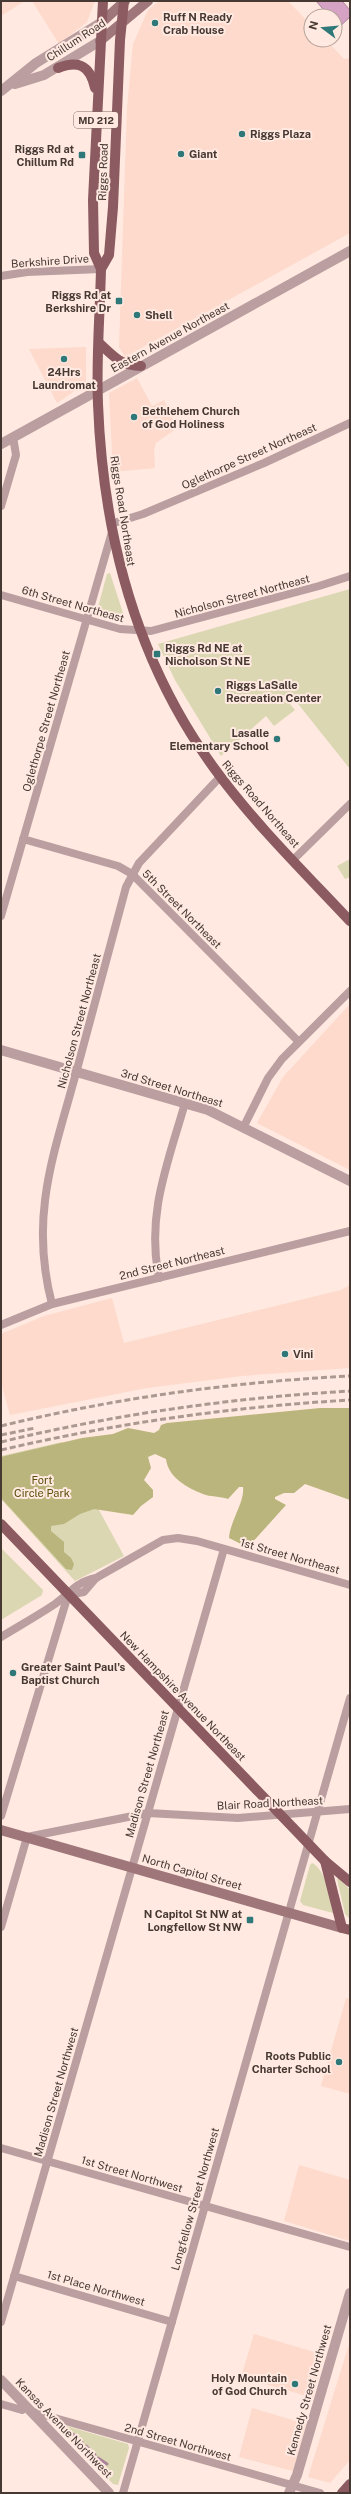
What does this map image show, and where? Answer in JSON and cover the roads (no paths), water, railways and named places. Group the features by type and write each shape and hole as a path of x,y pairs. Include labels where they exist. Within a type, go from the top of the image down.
{"main road":[{"name":"Riggs Road","path":"98,390 100,269 94,253 93,200 102,1"},
{"name":"Riggs Road","path":"100,269 109,255 122,24 125,1"},
{"name":"Chillum Road","path":"102,22 125,1"},
{"name":"Chillum Road","path":"100,42 148,1"},
{"path":"58,68 68,64 81,65 93,80 97,98"},
{"path":"98,344 119,362 128,366 141,366"},
{"name":"Riggs Road Northeast","path":"98,390 101,444 112,528 120,571 140,631 179,714 220,777 293,860 350,921"},
{"name":"New Hampshire Avenue Northeast","path":"1,1524 325,1861 350,1882"},
{"name":"North Capitol Street","path":"1,1830 346,1929"},
{"path":"325,1861 346,1929"},
{"path":"342,2493 350,2484"}],"street":[{"name":"Chillum Road","path":"5,88 36,63 102,22"},
{"name":"Chillum Road","path":"5,88 44,75 100,42"},
{"name":"Eastern Avenue Northeast","path":"1,444 350,251"},
{"name":"Berkshire Drive","path":"1,276 27,272 100,269"},
{"name":"Oglethorpe Street Northeast","path":"1,916 112,528 264,463 350,422"},
{"path":"1,506 16,455 13,437"},
{"name":"Nicholson Street Northeast","path":"140,631 157,630 205,618 350,576"},
{"name":"6th Street Northeast","path":"1,595 120,629 140,631"},
{"name":"Nicholson Street Northeast","path":"52,1304 42,1256 43,1206 48,1173 77,1072 126,887 139,863 220,777"},
{"path":"293,860 350,804"},
{"name":"5th Street Northeast","path":"23,839 118,866 132,874 298,1041"},
{"path":"244,1126 268,1078 298,1041 350,991"},
{"name":"3rd Street Northeast","path":"1,1050 219,1114 350,1181"},
{"path":"159,1278 154,1243 156,1205 185,1103"},
{"name":"2nd Street Northeast","path":"1,1325 52,1304 350,1231"},
{"name":"1st Street Northeast","path":"1,1637 68,1595 84,1592 96,1578 168,1539 184,1538 350,1585"},
{"name":"Madison Street Northeast","path":"132,1867 224,1549"},
{"path":"1,1816 68,1595"},
{"name":"Longfellow Street Northwest","path":"123,2493 350,1698"},
{"name":"Blair Road Northeast","path":"27,1837 148,1813 221,1818 350,1808"},
{"path":"1,1927 27,1837"},
{"name":"Madison Street Northwest","path":"1,2322 132,1867"},
{"name":"1st Street Northwest","path":"1,2148 350,2248"},
{"name":"1st Place Northwest","path":"14,2276 172,2322"},
{"name":"Kennedy Street Northwest","path":"291,2489 350,2293"},
{"name":"Kansas Avenue Northwest","path":"1,2380 101,2493"},
{"name":"Kansas Avenue Northwest","path":"1,2389 26,2410 109,2493"},
{"name":"2nd Street Northwest","path":"1,2404 137,2442 291,2489 320,2493"}],"waterway":[{"path":"73,2434 82,2442"},
{"path":"86,2446 95,2455"},
{"path":"98,2458 107,2464"}],"railway":[{"path":"1,1426 131,1399 262,1382 350,1376"},
{"path":"1,1442 131,1415 262,1398 350,1391"},
{"path":"1,1450 44,1440 131,1424 262,1407 350,1400"},
{"path":"1,1435 35,1428"}],"place":[{"name":"Ruff N Ready Crab House","path":"155,23"},
{"name":"Riggs Plaza","path":"242,134"},
{"name":"Giant","path":"181,154"},
{"name":"Riggs Rd at Chillum Rd","path":"82,155"},
{"name":"Riggs Rd at Berkshire Dr","path":"119,301"},
{"name":"Shell","path":"137,315"},
{"name":"24Hrs Laundromat","path":"64,359"},
{"name":"Bethlehem Church of God Holiness","path":"134,417"},
{"name":"Riggs Rd NE at Nicholson St NE","path":"157,654"},
{"name":"Riggs LaSalle Recreation Center","path":"218,691"},
{"name":"Lasalle Elementary School","path":"277,739"},
{"name":"Vini","path":"285,1354"},
{"name":"Greater Saint Paul's Baptist Church","path":"13,1673"},
{"name":"N Capitol St NW at Longfellow St NW","path":"250,1920"},
{"name":"Roots Public Charter School","path":"339,2062"},
{"name":"Holy Mountain of God Church","path":"295,2384"}],"park label":[{"name":"Fort Circle Park","path":"42,1486"}]}
